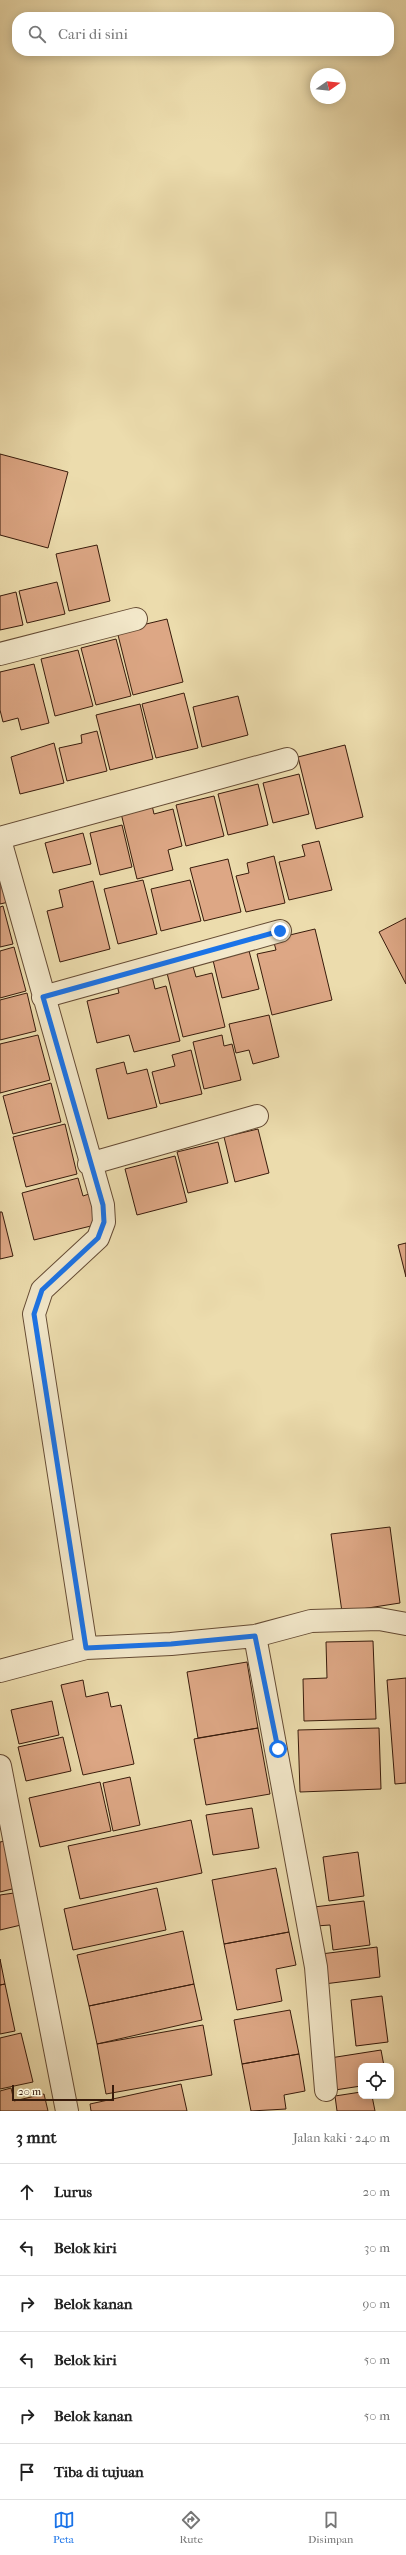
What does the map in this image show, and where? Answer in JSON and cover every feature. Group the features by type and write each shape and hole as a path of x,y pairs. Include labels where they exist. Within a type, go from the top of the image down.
{"street":[{"path":"0,654 136,618"},
{"path":"86,1648 34,1314 42,1290 98,1238 104,1222 103,1205 89,1164 0,839 287,759"},
{"path":"43,997 280,931"},
{"path":"89,1164 257,1116"},
{"path":"0,1671 86,1648 171,1644 255,1636 311,1621 379,1619 406,1624"},
{"path":"255,1636 316,1967 326,2090"},
{"path":"0,1766 68,2111"}],"building":[{"path":"0,454 68,472 48,548 0,535"},
{"path":"97,545 110,601 69,611 56,554"},
{"path":"57,582 65,614 27,623 19,591"},
{"path":"16,592 23,625 0,630 0,596"},
{"path":"167,619 183,682 133,695 117,631"},
{"path":"116,639 131,696 96,705 81,648"},
{"path":"78,650 93,706 55,716 41,659"},
{"path":"34,664 49,723 21,730 18,718 3,722 0,710 0,672"},
{"path":"184,693 198,748 156,758 142,704"},
{"path":"238,696 248,735 202,747 193,707"},
{"path":"140,704 153,759 110,770 96,715"},
{"path":"97,731 107,771 67,781 59,748 82,743 81,735"},
{"path":"54,743 64,783 20,794 11,757"},
{"path":"345,745 363,817 316,829 298,757"},
{"path":"299,774 309,814 273,823 263,783"},
{"path":"258,784 268,825 228,835 218,794"},
{"path":"214,796 224,836 186,846 176,805"},
{"path":"151,801 154,814 173,809 182,846 168,850 173,870 137,879 120,809"},
{"path":"122,825 132,867 100,875 90,833"},
{"path":"83,833 91,864 53,873 45,843"},
{"path":"319,841 332,890 289,900 279,862 305,856 302,845"},
{"path":"274,856 285,903 246,912 236,876 249,873 247,863"},
{"path":"228,859 241,912 204,921 190,868"},
{"path":"7,880 13,901 0,904 0,882"},
{"path":"143,880 157,934 118,944 104,889"},
{"path":"190,880 201,921 161,931 151,889"},
{"path":"93,881 110,949 60,962 47,911 63,907 59,890"},
{"path":"3,906 13,944 0,947 0,907"},
{"path":"406,918 406,984 379,932"},
{"path":"315,929 332,1000 272,1015 257,954 276,950 273,939"},
{"path":"14,947 26,991 0,998 0,951"},
{"path":"248,947 259,989 222,998 212,956"},
{"path":"192,963 196,977 212,973 225,1027 183,1037 166,969"},
{"path":"151,972 155,989 166,986 180,1041 134,1052 129,1035 97,1043 87,1001 119,993 116,981"},
{"path":"27,993 36,1031 0,1040 0,1000"},
{"path":"269,1015 279,1057 253,1064 249,1050 236,1053 229,1024"},
{"path":"38,1035 50,1080 0,1093 0,1044"},
{"path":"222,1035 224,1046 232,1044 241,1080 204,1089 193,1042"},
{"path":"191,1050 202,1094 160,1104 152,1072 175,1066 172,1055"},
{"path":"124,1062 127,1074 147,1069 157,1107 108,1119 96,1069"},
{"path":"51,1083 61,1122 13,1134 3,1096"},
{"path":"65,1124 77,1174 26,1187 13,1137"},
{"path":"258,1129 269,1173 235,1182 224,1137"},
{"path":"218,1142 228,1183 188,1193 177,1152"},
{"path":"175,1156 187,1202 137,1215 125,1169"},
{"path":"78,1178 83,1196 92,1193 99,1224 34,1240 22,1193"},
{"path":"0,1212 2,1212 13,1256 0,1259"},
{"path":"406,1243 406,1277 398,1245"},
{"path":"390,1527 400,1603 342,1612 331,1534"},
{"path":"373,1641 376,1719 304,1721 303,1679 327,1678 326,1642"},
{"path":"247,1662 258,1728 198,1738 187,1672"},
{"path":"406,1678 406,1783 395,1784 387,1680"},
{"path":"83,1680 86,1697 108,1692 111,1707 121,1705 134,1764 83,1775 61,1685"},
{"path":"52,1701 59,1735 19,1744 11,1710"},
{"path":"258,1728 270,1794 206,1805 194,1739"},
{"path":"379,1728 381,1789 300,1792 298,1730"},
{"path":"63,1737 71,1771 26,1781 18,1747"},
{"path":"130,1777 140,1825 113,1831 103,1783"},
{"path":"100,1782 111,1831 40,1847 29,1798"},
{"path":"252,1808 259,1848 213,1855 206,1815"},
{"path":"191,1820 202,1873 80,1899 68,1846"},
{"path":"5,1841 16,1888 0,1892 0,1842"},
{"path":"358,1852 364,1896 329,1901 323,1857"},
{"path":"276,1868 289,1932 224,1944 212,1880"},
{"path":"157,1888 166,1930 73,1950 64,1909"},
{"path":"14,1893 21,1925 0,1930 0,1895"},
{"path":"364,1901 370,1945 333,1950 330,1925 316,1926 314,1907"},
{"path":"183,1931 194,1984 89,2006 77,1955"},
{"path":"289,1932 296,1965 276,1969 282,2001 237,2010 224,1944"},
{"path":"377,1947 380,1977 324,1984 321,1954"},
{"path":"0,1959 5,1984 0,1985"},
{"path":"5,1984 15,2031 0,2034 0,1985"},
{"path":"194,1984 202,2020 97,2044 89,2006"},
{"path":"382,1996 388,2042 356,2046 351,2000"},
{"path":"290,2010 299,2054 242,2064 234,2020"},
{"path":"203,2025 212,2075 106,2094 97,2044"},
{"path":"21,2033 33,2082 0,2089 0,2038"},
{"path":"381,2050 383,2063 358,2063 358,2086 335,2090 330,2058"},
{"path":"299,2054 305,2091 284,2095 286,2109 251,2111 242,2064"},
{"path":"181,2084 187,2111 91,2111 90,2104"},
{"path":"11,2088 14,2101 44,2094 48,2111 0,2111 0,2091"},
{"path":"358,2092 358,2099 373,2099 375,2111 337,2111 335,2096"}],"route":[{"path":"278,1749 255,1636 171,1644 86,1648 34,1314 42,1290 84,1248 98,1238 104,1222 103,1205 89,1164 43,997 280,931"}]}
